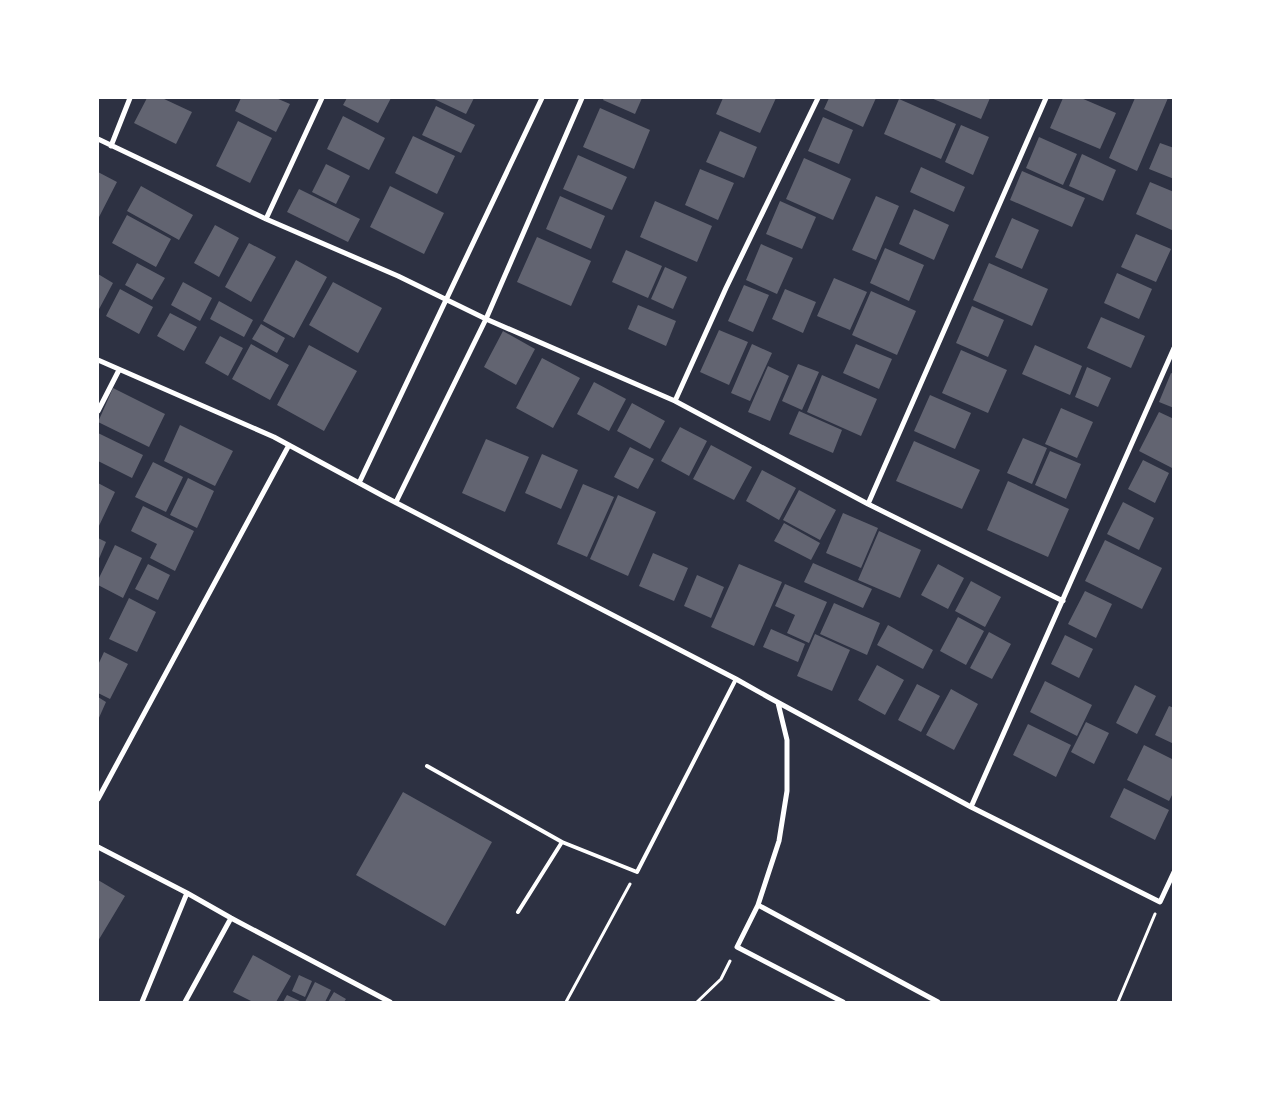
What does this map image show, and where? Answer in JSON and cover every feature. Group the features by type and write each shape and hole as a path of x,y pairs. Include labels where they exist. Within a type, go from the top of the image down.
{"street":[{"path":"111,146 130,98"},
{"path":"266,219 322,98"},
{"path":"359,483 542,98"},
{"path":"396,502 486,319 582,98"},
{"path":"675,401 726,288 818,98"},
{"path":"868,504 1046,98"},
{"path":"98,139 266,219 398,276 486,319 675,401 868,504 1063,601"},
{"path":"971,807 1174,348"},
{"path":"98,360 274,437 736,679 971,807 1160,902 1174,872"},
{"path":"98,411 119,370"},
{"path":"98,799 289,445"},
{"path":"778,702 787,740 787,791 779,840 758,906 738,947 843,1002"},
{"path":"98,847 390,1002"},
{"path":"142,1002 187,893"},
{"path":"758,906 938,1002"},
{"path":"185,1002 231,918"}],"lane":[{"path":"427,766 562,842 637,872 736,679"},
{"path":"518,912 562,842"}],"path":[{"path":"566,1002 637,872"},
{"path":"1118,1002 1160,902"},
{"path":"697,1002 721,979 738,947"}],"building":[{"path":"147,98 162,98 192,112 176,144 134,123"},
{"path":"241,98 276,98 290,104 276,132 235,111"},
{"path":"347,98 391,98 378,123 343,105"},
{"path":"432,98 474,98 466,114"},
{"path":"604,98 642,98 635,114 603,100"},
{"path":"723,98 776,98 760,133 716,114"},
{"path":"829,98 876,98 863,127 824,109"},
{"path":"931,98 990,98 981,119"},
{"path":"1063,98 1081,98 1116,113 1100,149 1050,128"},
{"path":"1135,98 1168,98 1137,171 1109,158"},
{"path":"899,99 956,124 941,159 884,134"},
{"path":"436,106 475,125 461,153 422,135"},
{"path":"600,108 650,130 634,169 583,147"},
{"path":"343,116 385,138 369,170 327,149"},
{"path":"823,117 853,130 839,164 808,151"},
{"path":"238,121 272,138 250,183 216,166"},
{"path":"961,125 989,137 973,175 945,162"},
{"path":"720,131 757,147 744,178 706,162"},
{"path":"413,136 455,156 437,194 395,173"},
{"path":"1039,137 1077,154 1063,185 1026,168"},
{"path":"1160,143 1174,148 1174,179 1149,169"},
{"path":"1082,154 1116,170 1103,201 1069,186"},
{"path":"578,155 627,177 612,210 563,189"},
{"path":"804,158 851,179 833,220 786,199"},
{"path":"326,164 350,176 336,204 312,192"},
{"path":"921,167 965,187 954,212 910,192"},
{"path":"700,169 734,183 718,220 685,205"},
{"path":"1022,171 1085,198 1072,227 1010,200"},
{"path":"98,172 117,182 98,219"},
{"path":"1150,182 1174,192 1174,231 1136,214"},
{"path":"141,186 193,215 179,240 127,211"},
{"path":"390,186 444,213 424,254 370,227"},
{"path":"299,189 360,219 348,242 287,212"},
{"path":"560,196 605,216 591,249 546,229"},
{"path":"876,196 899,206 876,260 852,250"},
{"path":"655,201 712,226 697,262 640,237"},
{"path":"780,201 816,217 802,249 766,234"},
{"path":"914,209 949,225 934,260 899,244"},
{"path":"127,215 171,239 156,267 112,243"},
{"path":"1012,218 1039,230 1022,269 995,257"},
{"path":"215,225 239,238 219,277 194,263"},
{"path":"1136,234 1171,249 1156,282 1121,267"},
{"path":"537,237 591,261 571,306 517,282"},
{"path":"249,243 276,257 251,302 225,287"},
{"path":"761,244 793,258 777,294 746,280"},
{"path":"885,248 924,265 909,301 870,283"},
{"path":"626,250 662,266 648,298 612,282"},
{"path":"296,260 327,277 294,338 263,321"},
{"path":"137,263 165,278 152,300 125,285"},
{"path":"989,263 1048,289 1032,326 973,300"},
{"path":"665,267 687,277 673,309 651,299"},
{"path":"1117,273 1152,289 1139,319 1104,303"},
{"path":"98,274 113,283 98,311"},
{"path":"834,278 867,292 850,330 817,316"},
{"path":"183,282 212,298 200,321 171,305"},
{"path":"333,282 382,308 358,353 309,325"},
{"path":"744,285 769,295 753,332 728,321"},
{"path":"120,289 153,307 139,334 106,316"},
{"path":"785,289 816,302 803,333 772,319"},
{"path":"871,291 916,311 897,355 852,335"},
{"path":"219,301 253,320 244,337 210,319"},
{"path":"638,305 676,321 666,346 628,329"},
{"path":"972,306 1004,320 988,357 956,343"},
{"path":"170,313 197,327 184,351 157,336"},
{"path":"1101,317 1145,336 1131,368 1087,348"},
{"path":"261,324 285,338 277,353 252,339"},
{"path":"719,330 748,342 729,385 700,372"},
{"path":"503,331 535,349 516,385 484,367"},
{"path":"220,336 243,348 228,376 205,363"},
{"path":"251,344 289,365 270,400 232,379"},
{"path":"752,344 772,353 750,401 731,393"},
{"path":"856,344 892,359 879,389 843,373"},
{"path":"309,345 357,371 324,431 277,405"},
{"path":"1035,345 1082,366 1070,395 1022,374"},
{"path":"961,350 1007,370 988,413 942,393"},
{"path":"542,358 580,378 553,428 516,408"},
{"path":"798,364 819,372 802,410 782,401"},
{"path":"768,366 789,376 770,421 748,412"},
{"path":"1087,367 1111,378 1098,407 1075,397"},
{"path":"1171,373 1174,374 1174,408 1159,402"},
{"path":"822,375 877,399 861,436 807,412"},
{"path":"594,382 626,399 609,431 577,414"},
{"path":"113,388 165,414 149,447 98,422"},
{"path":"930,395 971,413 955,449 914,431"},
{"path":"632,403 665,421 650,449 617,431"},
{"path":"1061,408 1093,422 1077,458 1045,444"},
{"path":"799,411 842,430 833,453 789,434"},
{"path":"1159,412 1174,419 1174,469 1139,451"},
{"path":"180,425 233,451 215,486 164,461"},
{"path":"680,427 707,441 689,476 661,461"},
{"path":"98,433 143,455 132,478 98,461"},
{"path":"1023,438 1047,448 1032,484 1007,473"},
{"path":"486,439 529,457 505,512 462,493"},
{"path":"914,441 980,470 962,509 896,481"},
{"path":"711,445 752,467 734,500 693,479"},
{"path":"630,447 654,459 638,489 614,477"},
{"path":"1050,451 1081,464 1066,499 1035,485"},
{"path":"542,454 578,470 561,509 525,493"},
{"path":"1143,460 1169,473 1155,503 1128,489"},
{"path":"153,462 183,477 166,512 135,497"},
{"path":"762,470 796,488 779,520 746,501"},
{"path":"188,478 214,491 197,528 170,515"},
{"path":"1008,481 1069,509 1048,557 987,530"},
{"path":"98,483 115,492 98,528"},
{"path":"583,484 614,497 587,557 557,544"},
{"path":"799,490 836,510 820,540 783,520"},
{"path":"618,495 656,512 628,576 590,559"},
{"path":"1123,502 1154,518 1139,550 1107,534"},
{"path":"143,506 194,531 175,571 150,558 157,544 131,531"},
{"path":"843,513 878,528 861,568 826,553"},
{"path":"784,523 820,543 811,560 774,541"},
{"path":"879,531 921,550 900,598 858,580"},
{"path":"98,538 106,542 98,561"},
{"path":"1105,540 1162,568 1142,609 1085,581"},
{"path":"115,545 142,558 123,598 98,585 98,580"},
{"path":"653,553 688,568 674,601 639,586"},
{"path":"813,563 872,589 863,608 804,582"},
{"path":"148,564 170,575 158,600 135,589"},
{"path":"739,564 782,582 754,646 711,627"},
{"path":"938,564 964,578 948,609 921,595"},
{"path":"697,575 724,587 711,618 684,606"},
{"path":"971,581 1001,597 985,627 955,611"},
{"path":"785,584 827,602 809,643 787,633 795,615 775,606"},
{"path":"1085,591 1112,604 1096,638 1068,624"},
{"path":"129,598 156,612 137,652 109,639"},
{"path":"834,603 880,623 867,655 820,634"},
{"path":"958,617 984,631 966,665 940,651"},
{"path":"888,625 933,650 923,669 877,645"},
{"path":"771,629 805,644 798,662 763,647"},
{"path":"989,632 1011,644 992,679 970,668"},
{"path":"815,634 850,650 832,691 797,676"},
{"path":"1065,635 1093,649 1079,678 1051,664"},
{"path":"104,652 128,664 110,699 98,693 98,665"},
{"path":"877,665 904,680 885,715 858,700"},
{"path":"1045,681 1092,705 1077,736 1030,712"},
{"path":"917,684 940,696 921,732 898,720"},
{"path":"1135,685 1156,696 1137,734 1116,723"},
{"path":"951,689 978,704 954,750 926,735"},
{"path":"98,697 106,702 98,720"},
{"path":"1169,706 1174,708 1174,744 1155,735"},
{"path":"1086,722 1109,733 1094,764 1071,752"},
{"path":"1028,724 1071,745 1056,777 1013,755"},
{"path":"1144,745 1174,760 1174,791 1169,801 1127,780"},
{"path":"1124,788 1169,810 1155,840 1110,817"},
{"path":"403,792 492,842 445,926 356,875"},
{"path":"98,880 125,896 98,941"},
{"path":"253,955 291,976 276,1002 253,1002 233,992"},
{"path":"299,975 312,981 305,997 292,991"},
{"path":"315,982 331,990 325,1002 305,1002"},
{"path":"334,992 346,999 344,1002 328,1002"},
{"path":"287,995 302,1002 283,1002"}]}
